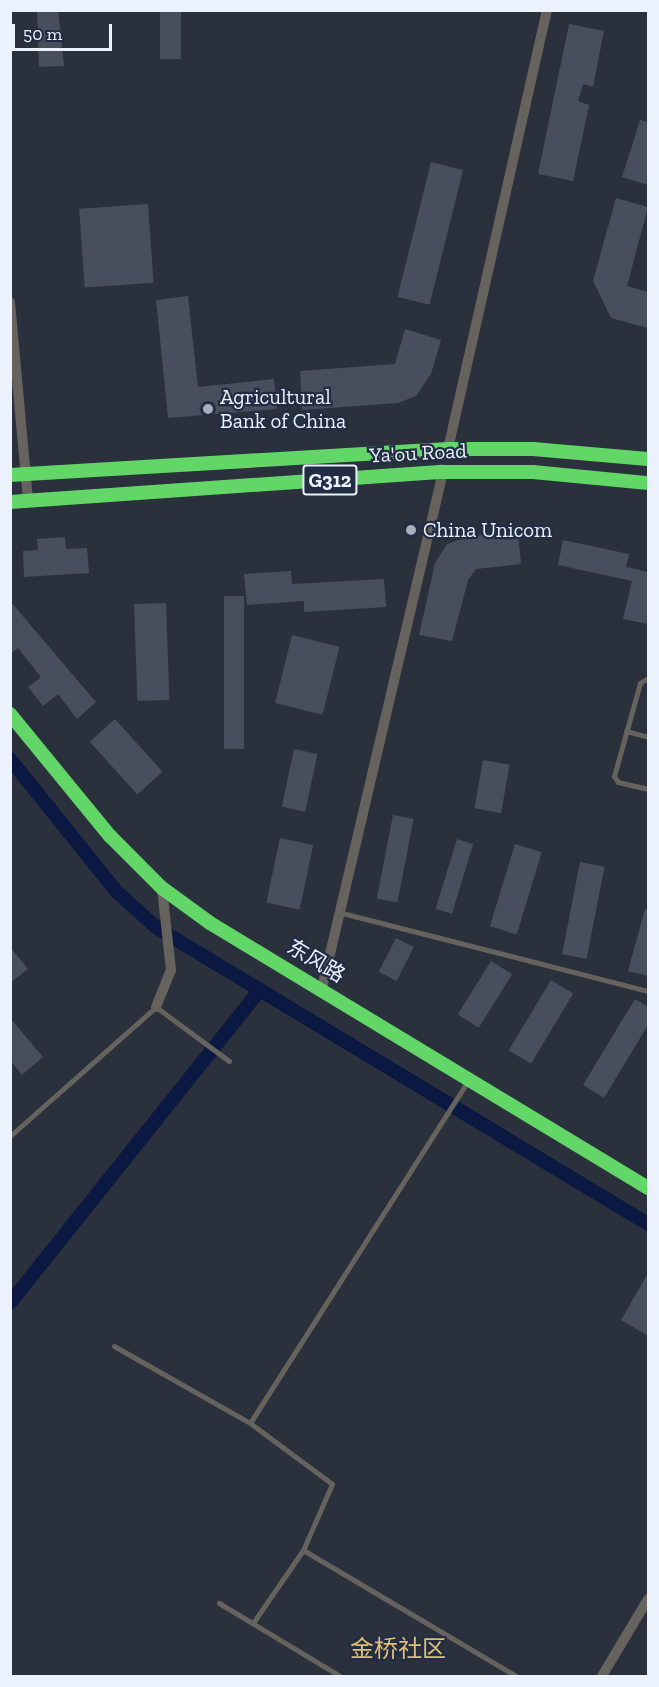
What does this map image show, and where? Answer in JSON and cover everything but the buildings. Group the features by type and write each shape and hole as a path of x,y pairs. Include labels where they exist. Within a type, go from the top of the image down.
{"main road":[{"name":"Ya'ou Road","path":"10,475 448,449 533,449 648,459"},
{"name":"Ya'ou Road","path":"10,502 443,472 533,472 648,483"},
{"name":"东风路","path":"10,714 110,836 162,888 210,923 322,988 648,1188"}],"street":[{"path":"448,449 548,10"},
{"path":"10,302 28,501"},
{"path":"322,988 342,913 443,472"},
{"path":"156,1007 171,970 162,888"},
{"path":"602,1677 648,1599"}],"lane":[{"path":"648,678 640,683 615,778 648,789"},
{"path":"626,732 648,737"},
{"path":"342,913 648,991"},
{"path":"10,1136 156,1007 229,1060"},
{"path":"250,1423 470,1078"},
{"path":"114,1346 250,1423 332,1484 303,1550 253,1623"},
{"path":"303,1550 516,1677"},
{"path":"219,1603 340,1677"}],"waterway":[{"path":"10,759 117,892 157,928 648,1224"},
{"path":"10,1303 260,990"}],"traffic: fast":[{"path":"10,475 448,449 533,449 648,459"},
{"path":"10,502 443,472 533,472 648,483"},
{"path":"10,714 110,836 162,888 210,923 648,1188"}],"place":[{"name":"Agricultural Bank of China","path":"208,409"},
{"name":"China Unicom","path":"411,530"}],"district":[{"name":"金桥社区","path":"398,1649"}]}
